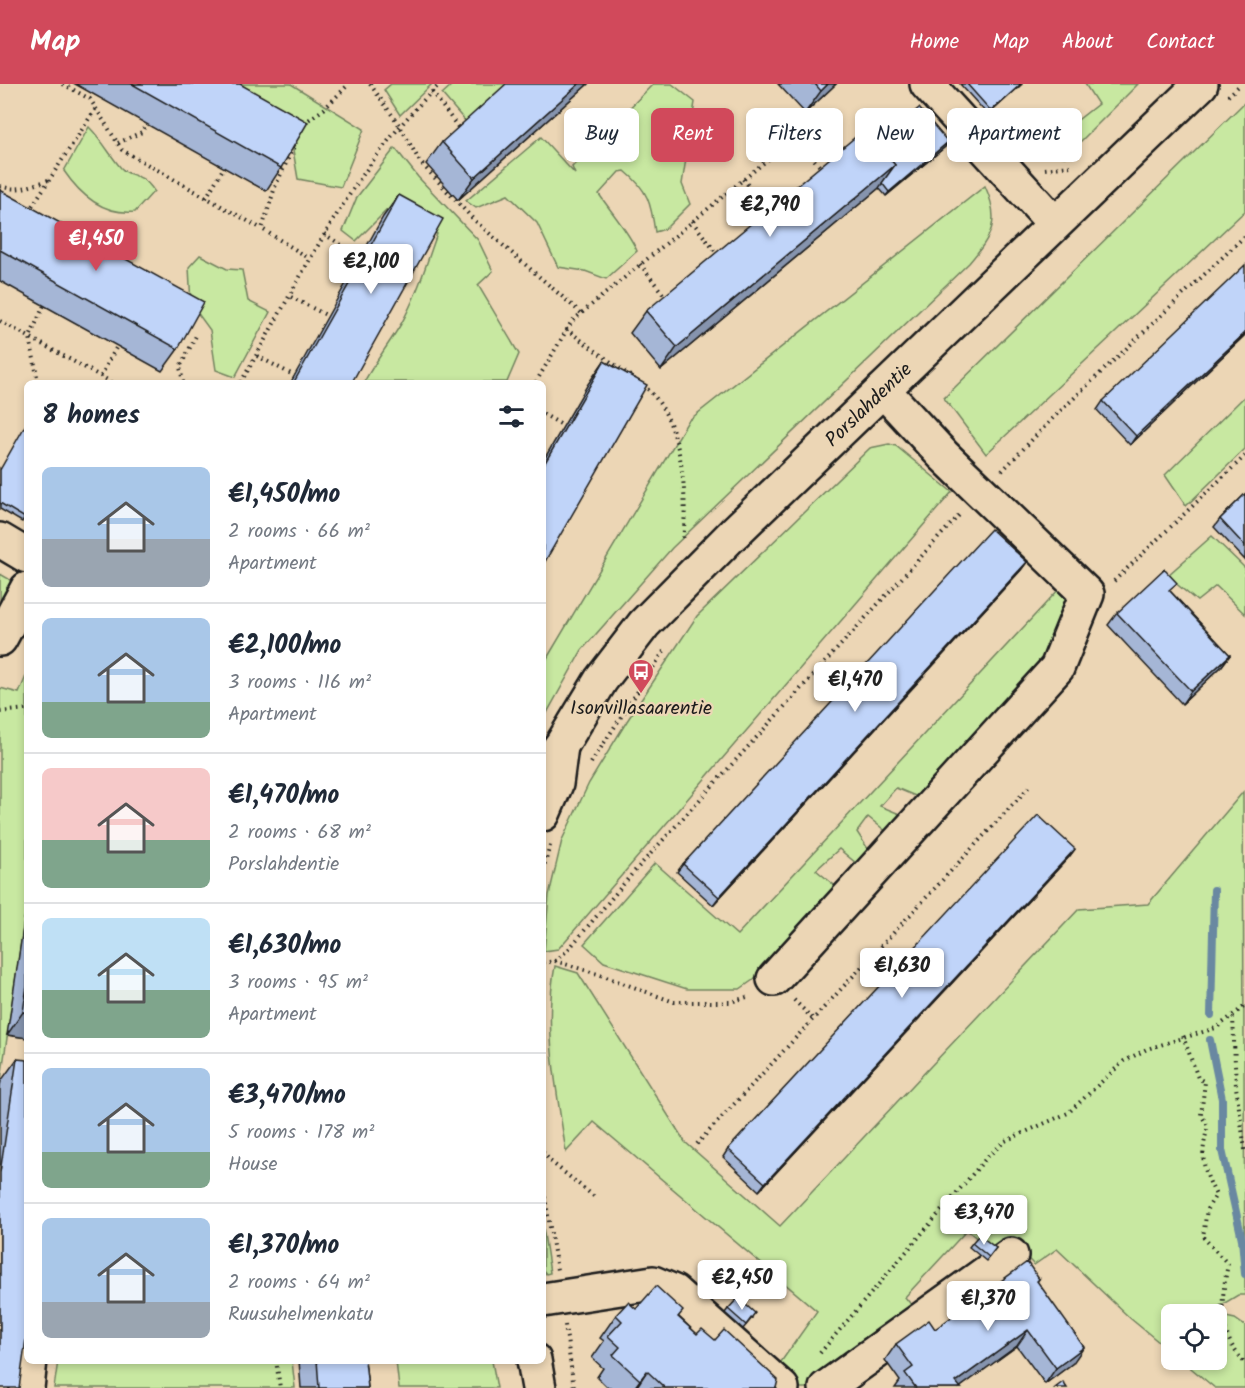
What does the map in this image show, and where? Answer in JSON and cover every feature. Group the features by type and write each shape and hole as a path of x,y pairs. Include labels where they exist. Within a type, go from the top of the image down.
{"street":[{"path":"927,84 1054,223"},
{"name":"Porslahdentie","path":"548,826 556,784 552,757 601,680 644,624 1054,223 1201,84"},
{"path":"774,979 1057,668 1087,594 943,455 883,390"},
{"path":"0,540 24,554"},
{"path":"0,639 24,595"},
{"path":"826,1388 1011,1256"},
{"path":"555,1297 653,1283 674,1292 702,1298 783,1388"},
{"path":"27,1388 30,1364"},
{"path":"535,1364 539,1388"}],"path":[{"path":"63,84 90,99 122,150 309,258"},
{"path":"296,126 324,109 349,84"},
{"path":"370,84 400,126 420,162 474,220 581,313"},
{"path":"242,380 291,297 309,258 345,199 400,126 440,84"},
{"path":"81,94 84,89"},
{"path":"432,92 462,132"},
{"path":"28,213 96,108"},
{"path":"118,143 142,132 146,124"},
{"path":"262,229 275,186 297,139 296,133"},
{"path":"537,380 566,329 581,313 764,162"},
{"path":"816,162 824,172"},
{"path":"206,198 224,167"},
{"path":"743,179 772,215"},
{"path":"0,186 10,189 24,188 49,180"},
{"path":"692,221 721,258"},
{"path":"324,234 361,257"},
{"path":"555,961 568,950 632,874 981,492 1053,418 1245,236"},
{"path":"640,264 669,302"},
{"path":"291,297 328,316"},
{"path":"38,380 30,337 44,305"},
{"path":"0,321 108,380"},
{"path":"566,329 650,391 664,409 677,445 683,479 686,513 682,550"},
{"path":"183,380 180,367 197,334"},
{"path":"101,376 117,346"},
{"path":"257,356 295,376"},
{"path":"546,416 564,426"},
{"path":"1087,594 1103,591 1245,456"},
{"path":"590,764 668,644"},
{"path":"0,712 24,709"},
{"path":"697,1144 1029,787"},
{"path":"546,844 548,826"},
{"path":"546,962 555,961 674,1002 731,1002 747,998 774,979"},
{"path":"843,1325 988,1156 1005,1141 1068,1113 1124,1061 1147,1049 1183,1036 1216,1028 1245,1006"},
{"path":"1233,1017 1236,1088 1245,1148"},
{"path":"1183,1036 1198,1078 1205,1083 1201,1115 1208,1126 1201,1151 1208,1179 1216,1196 1207,1209 1203,1237 1228,1264 1220,1305 1229,1339 1245,1363"},
{"path":"0,1076 18,1079"},
{"path":"546,1156 596,1198"},
{"path":"546,1213 555,1297 574,1388"},
{"path":"277,1364 280,1388"}],"green space":[{"path":"184,84 291,84 364,129 341,187 298,179 292,144"},
{"path":"391,84 432,84 400,115 384,90"},
{"path":"453,84 509,84 466,122 442,94"},
{"path":"653,84 672,84 695,102 694,108 651,108 651,162 685,162 682,184 690,204 665,229 655,232 650,205 644,191 625,171 619,172 599,194 625,229 637,251 606,279 585,271 558,267 537,223 508,195 476,208 466,201 541,137 575,174 572,167 577,162 639,162 639,108 630,108"},
{"path":"1085,84 1138,84 1082,140 1082,117 1098,104"},
{"path":"1245,102 1245,211 986,454 944,398"},
{"path":"89,127 121,168 140,177 154,191 135,212 113,210 94,202 64,171"},
{"path":"395,148 418,177 478,240 493,271 478,285 519,354 508,380 365,380 407,313 437,234 387,210 356,241 343,231 357,197"},
{"path":"985,186 992,209 992,228 969,263 672,548 582,650 546,715 546,660 688,421"},
{"path":"200,255 227,269 242,270 248,301 270,312 235,377 216,370 210,330 191,304 189,267"},
{"path":"1245,396 1245,449 1186,506 1165,475"},
{"path":"889,444 896,446 952,492 558,949 546,951 549,895 562,840 589,783 627,721 697,616 870,448"},
{"path":"1212,536 1245,568 1245,614 1216,586 1197,601 1167,576"},
{"path":"0,574 9,579 18,593 0,645"},
{"path":"1060,588 1066,600 1065,622 1048,655 925,800 896,788 880,806 902,815 892,836 868,817 857,832 870,852 856,863 839,849 816,870 839,889 753,980 740,989 687,989 604,962 584,944 655,863 737,935"},
{"path":"24,681 24,922 0,1086 0,688 19,693"},
{"path":"1243,792 1245,1295 1238,1295 1223,1304 1161,1304 1161,1344 1131,1319 1057,1249 1034,1265 1011,1241 993,1252 967,1230 905,1297 913,1307 815,1388 796,1388 776,1369 817,1311 594,1122 566,1152 555,1082 551,1036 550,1012 555,966 578,973 685,1142 780,1226 1079,909 1148,904"},
{"path":"546,1247 550,1273 546,1274"},
{"path":"1227,1317 1235,1319 1245,1326 1245,1388 1215,1388 1193,1370 1227,1370"},
{"path":"58,1364 292,1364 295,1388 54,1388"},
{"path":"396,1364 493,1364 497,1388 399,1388"}],"building":[{"path":"132,84 240,84 308,122 281,168"},
{"path":"506,84 579,84 474,178 442,142"},
{"path":"815,84 828,84 821,91"},
{"path":"967,84 1021,84 994,108 988,108"},
{"path":"935,127 947,141 935,153"},
{"path":"855,137 855,162 892,162 895,165 677,347 646,311 825,162 843,162 843,147"},
{"path":"892,162 924,162 889,192 882,183 895,165"},
{"path":"0,190 204,302 178,349 0,250"},
{"path":"399,195 443,219 353,380 295,380"},
{"path":"1245,265 1245,333 1136,436 1103,401"},
{"path":"604,361 647,385 546,560 546,461"},
{"path":"24,428 24,517 0,503 0,470"},
{"path":"1245,494 1245,546 1220,519"},
{"path":"991,529 1027,562 719,897 683,864"},
{"path":"1164,569 1177,583 1169,590 1230,655 1191,691 1117,613"},
{"path":"1038,815 1075,849 765,1183 728,1149"},
{"path":"17,1059 24,1060 24,1353 19,1388 0,1388 0,1173"},
{"path":"979,1235 996,1248 989,1257 972,1243"},
{"path":"1027,1262 1039,1279 1037,1281 1084,1347 1056,1368 1028,1330 956,1382 961,1388 916,1388 905,1373 913,1367 896,1344 929,1320 935,1329"},
{"path":"656,1286 683,1311 678,1317 697,1334 702,1329 715,1340 724,1330 778,1380 776,1388 665,1388 647,1371 640,1380 613,1355 620,1347 608,1336 622,1321 616,1315 628,1302 636,1309"},
{"path":"738,1298 755,1313 746,1325 728,1309"},
{"path":"317,1364 365,1364 368,1388 319,1388"},
{"path":"1063,1382 1067,1388 1055,1388"}],"waterway":[{"path":"1211,1015 1214,890"},
{"path":"1210,1040 1222,1099 1222,1150 1242,1239 1245,1274"}],"place":[{"name":"Isonvillasaarentie","path":"641,695"}]}
